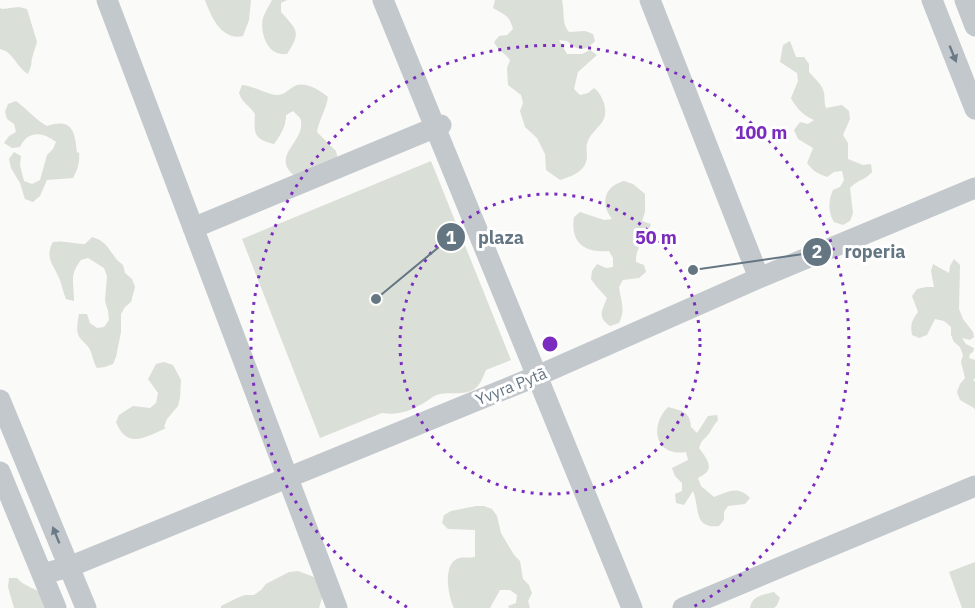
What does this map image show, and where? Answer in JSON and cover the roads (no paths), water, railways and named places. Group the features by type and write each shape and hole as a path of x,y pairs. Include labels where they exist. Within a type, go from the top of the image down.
{"street":[{"path":"107,0 337,608"},
{"path":"383,0 438,127 632,608"},
{"path":"650,0 759,278"},
{"path":"932,0 975,109"},
{"path":"965,0 975,26"},
{"path":"193,228 438,127"},
{"name":"Yvyra Pytã","path":"42,574 69,567 537,376 759,278 975,188"},
{"path":"0,400 86,608"},
{"path":"0,472 56,608"},
{"path":"683,608 975,486"}],"place":[{"name":"roperia","path":"693,270"},
{"name":"plaza","path":"376,299"}]}
